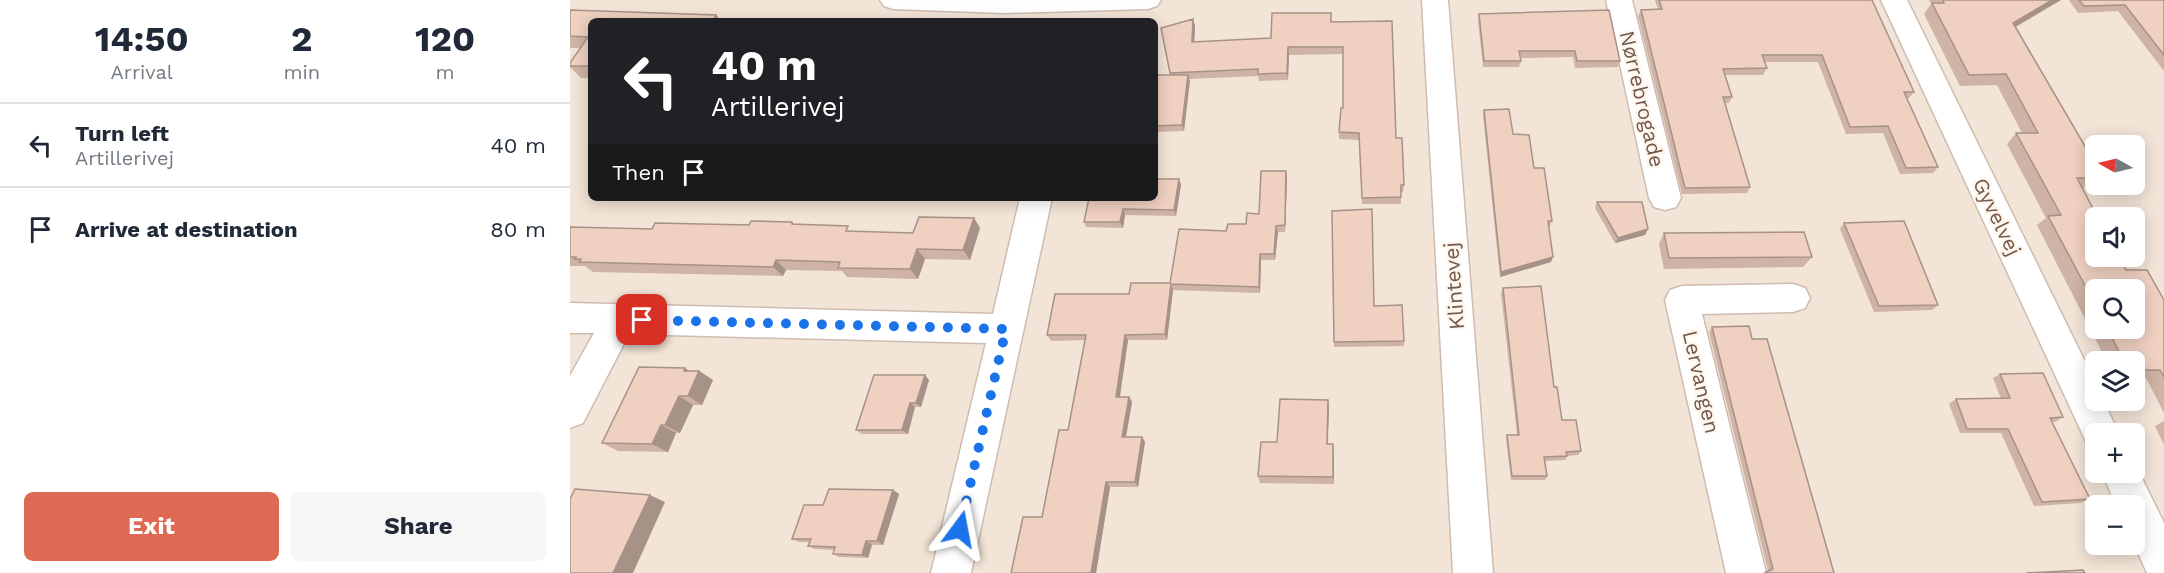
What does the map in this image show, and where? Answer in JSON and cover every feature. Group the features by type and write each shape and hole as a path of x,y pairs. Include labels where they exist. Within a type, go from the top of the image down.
{"street":[{"path":"893,0 1079,8 1148,0"},
{"name":"Klintevej","path":"1435,0 1473,573"},
{"name":"Nørrebrogade","path":"1619,0 1665,198"},
{"name":"Gyvelvej","path":"1894,0 2096,423"},
{"path":"951,573 1034,201"},
{"name":"Lervangen","path":"1746,573 1682,300 1793,298"},
{"path":"570,318 1006,329"},
{"path":"570,411 619,320"},
{"path":"2125,483 2164,565"}],"shaded area":[{"path":"570,0 2164,0 2164,573 570,573"}],"building":[{"path":"1659,0 1872,0 1914,92 1904,92 1938,167 1906,168 1888,126 1850,127 1822,55 1762,55 1767,68 1723,69 1732,97 1723,97 1750,187 1685,188 1641,10 1662,9"},
{"path":"1943,0 2052,0 2013,23 2085,146 2085,178 2077,178 2092,207 2085,207 2085,267 2124,267 2126,270 2147,270 2164,300 2164,377 2160,370 2145,370 2145,351 2119,351 2113,339 2145,339 2145,279 2085,279 2085,285 2048,216 2061,215 2016,133 2038,133 2006,74 1969,75 1932,3 1944,3"},
{"path":"2079,0 2164,0 2164,55 2125,5 2084,6"},
{"path":"570,10 716,15 714,18 588,18 588,37 570,36"},
{"path":"1609,10 1620,61 1577,61 1575,51 1519,51 1521,61 1484,61 1479,14"},
{"path":"1272,13 1331,13 1331,22 1392,21 1396,138 1402,138 1404,185 1401,185 1401,197 1362,198 1359,133 1339,132 1341,108 1343,108 1343,47 1288,47 1287,73 1258,74 1258,69 1170,73 1161,28 1193,19 1192,42 1271,38"},
{"path":"588,37 588,66 570,66"},
{"path":"1158,75 1188,75 1182,125 1158,126"},
{"path":"1509,109 1513,134 1529,135 1534,168 1544,168 1552,221 1548,221 1553,257 1501,272 1484,110"},
{"path":"1261,171 1286,171 1285,225 1276,226 1274,254 1260,254 1259,287 1171,284 1165,334 1125,335 1116,397 1129,397 1122,437 1142,437 1135,482 1106,482 1091,573 1011,573 1023,517 1042,517 1059,430 1068,430 1086,335 1047,335 1055,294 1129,294 1131,283 1170,283 1179,229 1226,231 1228,224 1246,224 1247,213 1259,214"},
{"path":"1158,179 1179,179 1174,210 1123,209 1120,222 1084,222 1088,201 1158,201"},
{"path":"1597,202 1642,202 1648,229 1618,238"},
{"path":"1372,209 1374,306 1402,305 1404,341 1334,342 1332,211"},
{"path":"919,217 974,218 963,250 917,249 910,269 838,268 840,262 776,260 773,267 579,262 581,259 570,257 570,227 652,229 655,223 749,225 751,221 848,226 846,231 913,233"},
{"path":"1904,221 1938,305 1879,306 1844,223"},
{"path":"1804,232 1812,257 1669,258 1664,233"},
{"path":"1541,286 1554,387 1557,387 1562,420 1576,420 1581,451 1566,452 1567,456 1544,457 1547,476 1512,476 1507,435 1519,435 1503,288"},
{"path":"1749,326 1752,339 1767,339 1834,573 1764,573 1773,569 1712,327"},
{"path":"639,367 685,368 684,371 699,371 688,396 679,396 665,425 661,425 652,444 602,443"},
{"path":"2043,373 2063,417 2050,418 2088,495 2085,495 2085,499 2042,502 2008,429 1967,429 1956,399 2010,398 2000,374"},
{"path":"874,375 925,375 916,403 910,403 902,430 856,430"},
{"path":"1280,399 1328,400 1327,444 1333,444 1333,477 1258,476 1261,442 1277,442"},
{"path":"575,489 650,495 613,573 570,573 570,499"},
{"path":"829,489 893,490 877,541 866,541 862,555 833,554 835,547 808,546 811,539 792,539 804,505 823,505"},
{"path":"2083,570 2085,573 2026,573"}],"route":[{"path":"642,320 1006,329 960,529"}]}
